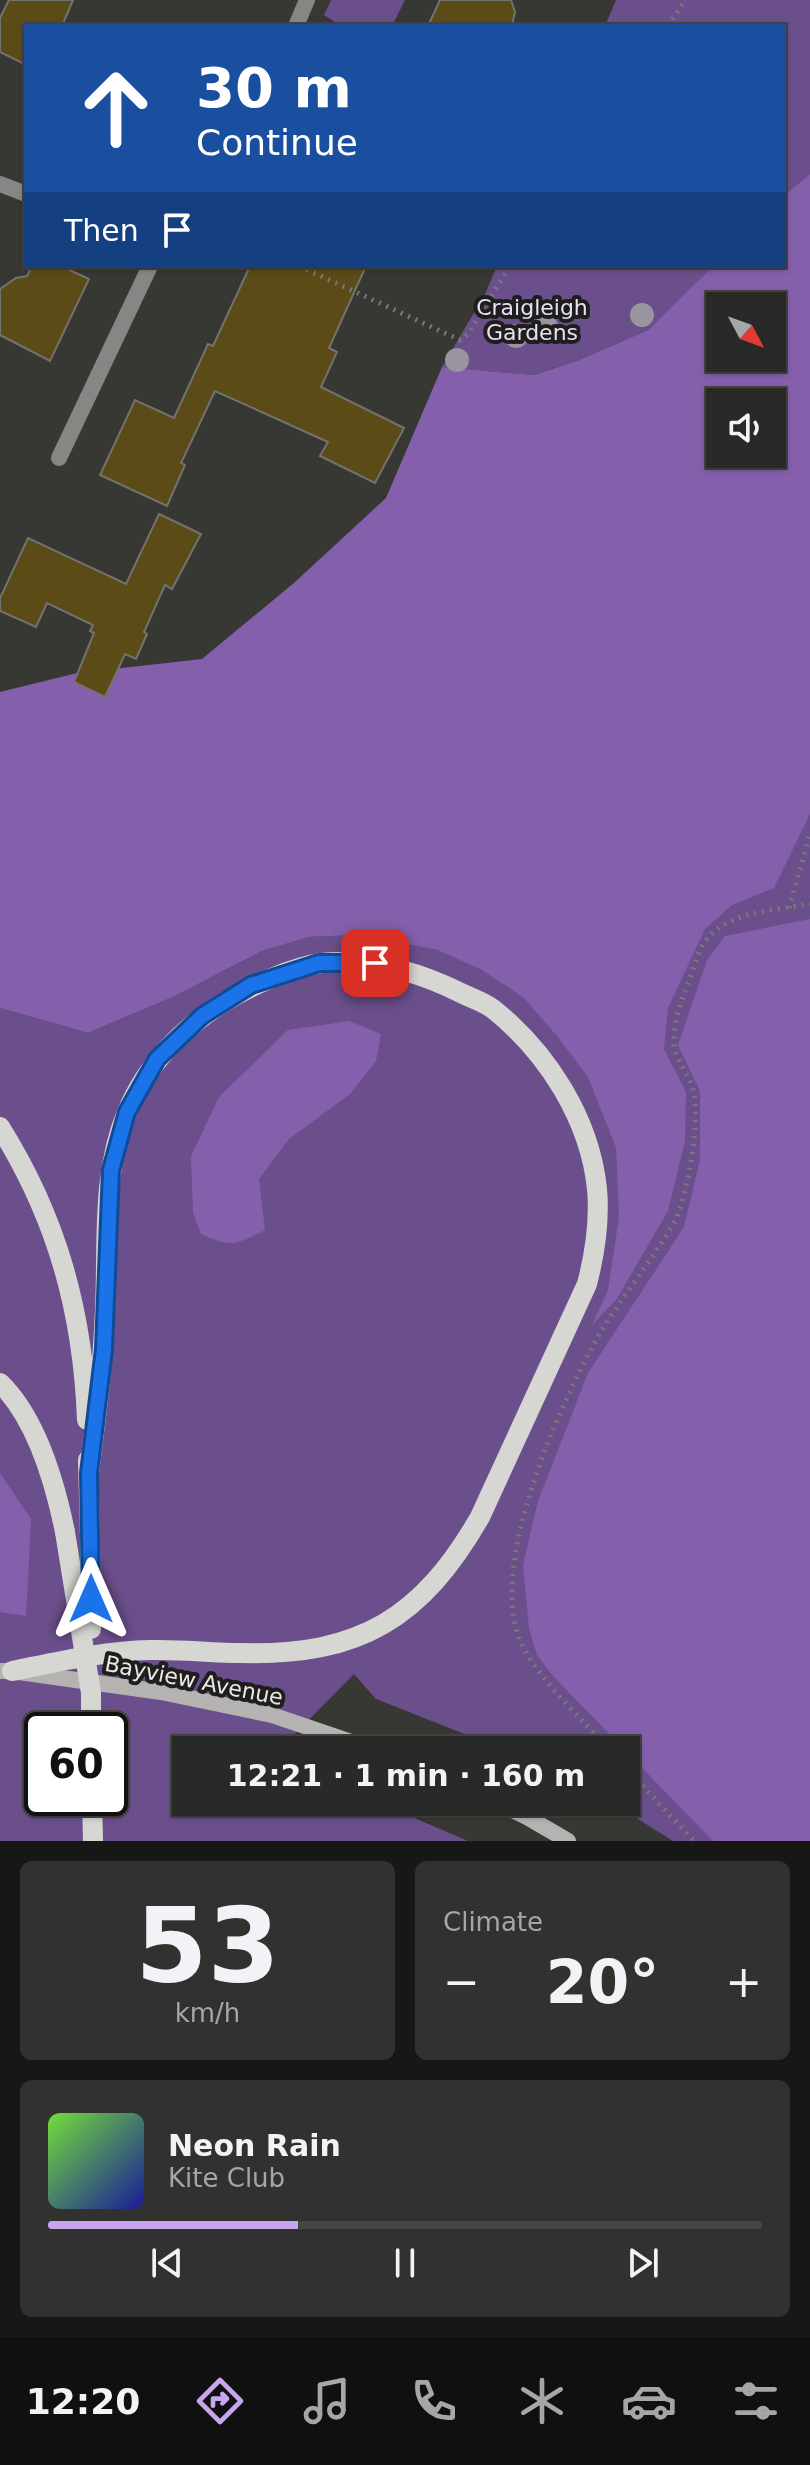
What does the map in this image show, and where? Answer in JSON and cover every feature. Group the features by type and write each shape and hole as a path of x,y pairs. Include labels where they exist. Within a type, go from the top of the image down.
{"main road":[{"path":"6,1671 145,1650 245,1654 333,1645 354,1639 398,1616 424,1594 461,1549 480,1517 587,1284 597,1245 597,1187 584,1135 562,1085 527,1042 491,1008 429,976 375,963 319,963 251,985 202,1016 157,1059 127,1112 111,1170 104,1349 89,1473"},
{"path":"0,1127 20,1159 58,1244 77,1315 86,1395 89,1473 91,1712"},
{"path":"0,1383 32,1429 54,1479 91,1693"},
{"name":"Bayview Avenue","path":"6,1671 161,1692 272,1715 334,1736"},
{"path":"92,1816 93,1841"},
{"path":"525,1816 568,1841"}],"street":[{"path":"297,24 307,0"},
{"path":"0,184 24,193"},
{"path":"59,458 149,268"}],"path":[{"path":"669,24 685,0"},
{"path":"303,268 460,340 468,334 509,268"},
{"path":"789,908 810,834"},
{"path":"597,1736 543,1678 519,1637 514,1567 520,1527 555,1426 596,1340 676,1220 689,1174 694,1139 693,1089 674,1048 675,1018 705,942 725,924 747,915 810,904"},
{"path":"640,1783 694,1841"}],"green space":[{"path":"331,0 405,0 393,24 338,24 324,15"},
{"path":"616,0 810,0 810,174 786,193 786,24 606,24"},
{"name":"Craigleigh Gardens","path":"496,268 711,268 648,330 579,360 533,375 442,367 485,294"},
{"path":"810,495 810,1841 673,1841 633,1816 640,1816 640,1736 470,1736 376,1699 354,1674 293,1736 172,1736 172,1816 410,1816 468,1841 0,1841 0,1008 88,1033 175,996 262,951 309,937 355,935 438,950"}],"shaded area":[{"path":"810,174 810,814 774,888 732,905 705,929 668,1008 664,1049 686,1092 685,1141 668,1211 616,1300 592,1325 608,1290 619,1217 616,1148 588,1077 523,997 482,970 438,950 355,935 309,937 262,951 175,996 88,1033 0,1008 0,692 77,673 202,659 295,582 386,498 442,367 534,375 579,360 648,330 711,268 786,268 786,193"},
{"path":"810,919 810,1841 713,1841 640,1766 640,1736 611,1736 552,1675 537,1655 529,1629 523,1565 538,1501 588,1373 684,1227 700,1160 700,1091 678,1045 707,960 725,936"},
{"path":"349,1021 381,1034 376,1061 350,1094 289,1139 259,1179 265,1230 233,1243 201,1234 193,1213 191,1156 219,1097 288,1030"},
{"path":"0,1473 31,1519 26,1616 0,1612"}],"building":[{"path":"9,0 73,0 63,24 24,24 24,64 0,52 0,18"},
{"path":"440,0 511,0 515,12 512,24 429,24"},
{"path":"31,268 65,268 89,279 50,361 0,335 0,289 16,278 27,276"},
{"path":"249,268 365,268 329,348 337,352 321,387 404,428 375,483 320,456 328,442 215,391 181,463 185,465 167,506 100,475 135,400 174,418 208,344 213,346"},
{"path":"159,514 201,534 172,589 165,585 144,632 147,634 136,659 125,654 105,697 74,682 94,633 90,631 93,625 47,603 36,627 0,611 0,598 28,538 126,584"}],"route":[{"path":"91,1599 89,1473 104,1349 107,1222 111,1170 127,1112 157,1059 202,1016 251,985 319,963 375,963"}]}
